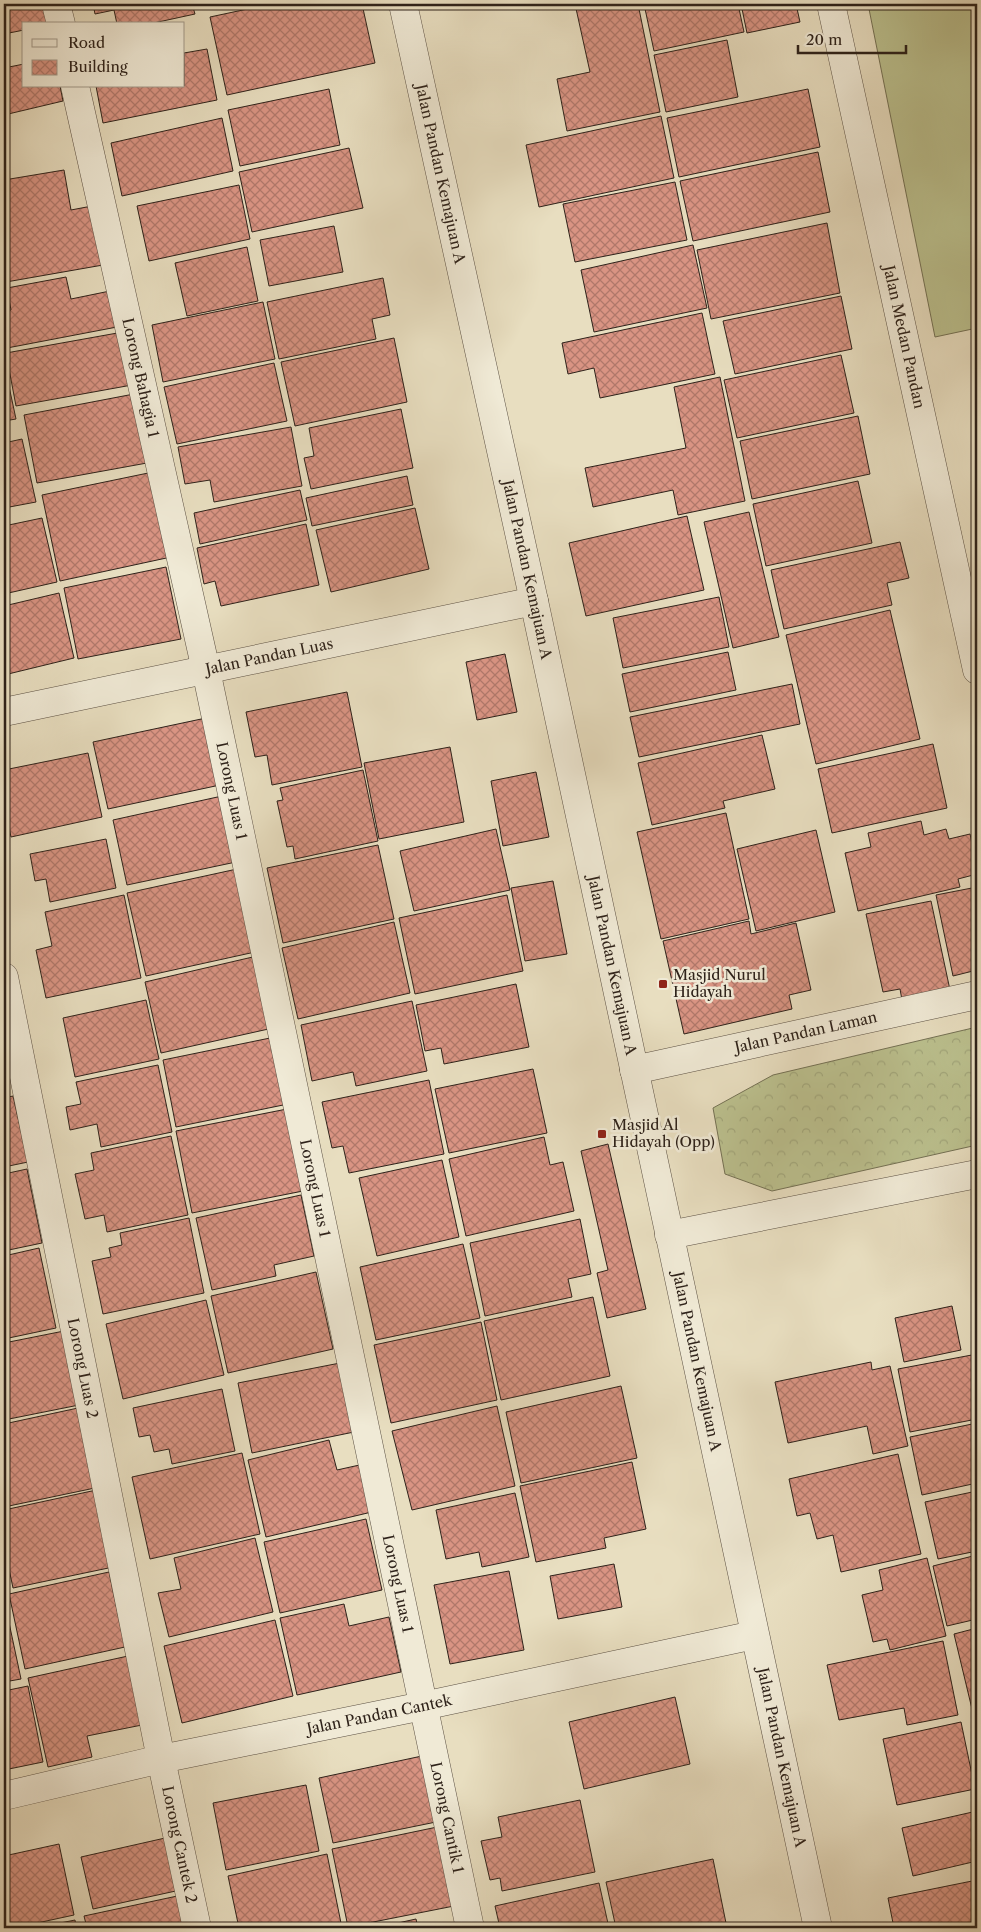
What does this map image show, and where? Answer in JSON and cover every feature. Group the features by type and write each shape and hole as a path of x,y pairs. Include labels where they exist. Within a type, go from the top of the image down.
{"street":[{"path":"56,4 60,22"},
{"name":"Jalan Pandan Kemajuan A","path":"403,4 534,601 818,1928"},
{"name":"Jalan Medan Pandan","path":"831,4 977,670"},
{"name":"Lorong Bahagia 1","path":"75,88 206,670"},
{"name":"Jalan Pandan Luas","path":"4,712 534,601"},
{"name":"Lorong Luas 1","path":"206,670 423,1706"},
{"name":"Lorong Luas 2","path":"4,977 161,1760"},
{"name":"Jalan Pandan Laman","path":"634,1070 977,995"},
{"path":"669,1235 976,1178"},
{"name":"Jalan Pandan Cantek","path":"4,1796 161,1760 754,1635"},
{"name":"Lorong Cantik 1","path":"423,1706 470,1928"},
{"name":"Lorong Cantek 2","path":"161,1760 198,1928"}],"green space":[{"path":"868,4 977,4 977,328 935,337"},
{"path":"977,1027 977,1145 772,1191 725,1174 713,1108 773,1075"}],"building":[{"path":"4,4 45,4 49,22 22,22 22,30 4,34"},
{"path":"93,4 192,4 195,14 158,22 117,22 114,10 95,14"},
{"path":"271,4 362,4 375,63 227,95 210,17"},
{"path":"575,4 638,4 660,112 567,131 557,79 590,72"},
{"path":"644,4 738,4 744,32 654,51"},
{"path":"741,4 796,4 800,22 747,33"},
{"path":"727,40 738,97 666,112 654,55"},
{"path":"207,49 217,100 103,123 96,88 185,88 185,53"},
{"path":"22,64 22,88 60,88 63,101 4,115 4,68"},
{"path":"329,89 340,145 240,166 228,110"},
{"path":"808,89 820,147 679,177 667,118"},
{"path":"661,116 674,178 539,207 526,145"},
{"path":"222,118 233,171 122,196 111,143"},
{"path":"349,148 363,208 252,232 239,172"},
{"path":"818,152 830,212 693,241 680,181"},
{"path":"64,170 71,210 92,206 103,265 6,282 4,270 4,180"},
{"path":"675,182 687,240 575,262 563,204"},
{"path":"239,185 250,239 149,261 137,206"},
{"path":"827,223 840,293 711,319 697,250"},
{"path":"334,226 343,272 269,286 260,240"},
{"path":"693,245 707,308 594,332 581,270"},
{"path":"247,247 258,301 187,316 175,263"},
{"path":"66,277 71,299 110,291 117,327 7,348 4,330 4,311 11,310 7,288"},
{"path":"383,278 390,315 372,319 376,339 279,359 267,302"},
{"path":"841,296 852,349 735,374 723,321"},
{"path":"263,302 275,359 163,382 152,325"},
{"path":"702,313 715,374 600,398 594,368 568,374 562,343"},
{"path":"123,332 132,385 16,406 6,353"},
{"path":"394,338 407,402 295,426 281,362"},
{"path":"841,355 854,413 737,438 724,380"},
{"path":"4,363 16,419 4,421"},
{"path":"274,363 287,421 177,444 164,387"},
{"path":"720,377 745,501 678,515 673,490 593,507 585,468 686,448 674,387"},
{"path":"134,394 147,463 37,483 24,415"},
{"path":"401,409 413,468 311,489 304,458 314,456 309,428"},
{"path":"858,416 870,474 752,499 740,441"},
{"path":"291,427 302,486 214,502 210,480 185,484 178,447"},
{"path":"22,439 36,502 4,508 4,443"},
{"path":"153,472 171,557 60,581 42,495"},
{"path":"407,476 413,505 312,526 306,498"},
{"path":"858,481 872,543 766,566 753,504"},
{"path":"300,490 307,520 200,544 194,513"},
{"path":"415,508 429,569 331,592 316,530"},
{"path":"749,512 779,637 733,648 704,522"},
{"path":"687,516 704,590 586,616 569,543"},
{"path":"42,518 57,582 4,594 4,526"},
{"path":"306,524 319,585 221,606 215,581 204,584 197,548"},
{"path":"900,542 909,578 887,583 892,605 784,629 771,570"},
{"path":"166,567 181,639 78,659 64,588"},
{"path":"59,593 74,658 4,675 4,606"},
{"path":"719,597 729,647 623,668 613,618"},
{"path":"890,610 920,739 816,764 786,635"},
{"path":"728,652 736,690 630,712 622,674"},
{"path":"505,654 517,712 477,720 466,662"},
{"path":"792,684 800,724 639,757 630,717"},
{"path":"347,692 362,767 272,785 267,755 255,757 246,712"},
{"path":"206,718 220,785 108,809 93,742"},
{"path":"762,735 775,789 723,801 725,808 652,825 638,763"},
{"path":"933,744 947,808 832,833 818,769"},
{"path":"450,747 464,822 379,839 364,763"},
{"path":"88,753 102,817 11,837 4,804 4,770"},
{"path":"363,770 378,841 295,859 293,846 287,847 277,801 283,800 280,788"},
{"path":"536,772 549,837 503,846 491,781"},
{"path":"222,796 236,862 127,885 113,820"},
{"path":"726,813 749,919 661,939 637,832"},
{"path":"921,821 924,835 946,829 949,839 970,834 977,865 977,874 958,879 960,887 858,911 845,853 871,847 868,833"},
{"path":"496,829 510,890 414,911 400,851"},
{"path":"816,830 835,912 756,931 737,849"},
{"path":"106,839 116,888 50,902 46,879 35,881 30,854"},
{"path":"378,845 394,919 283,943 267,868"},
{"path":"237,869 255,952 146,976 127,893"},
{"path":"553,881 567,954 525,961 511,888"},
{"path":"977,887 977,970 953,976 936,895"},
{"path":"124,895 141,978 46,998 36,950 52,946 45,912"},
{"path":"507,895 523,971 415,994 399,918"},
{"path":"931,901 950,990 902,1000 900,989 883,992 866,914"},
{"path":"749,921 751,934 796,923 811,990 789,995 792,1009 684,1034 663,941"},
{"path":"394,922 410,993 298,1019 282,948"},
{"path":"257,956 273,1028 161,1053 145,982"},
{"path":"516,984 529,1047 444,1064 441,1048 425,1051 416,1005"},
{"path":"146,1000 159,1059 75,1077 63,1018"},
{"path":"412,1001 427,1071 356,1086 353,1072 312,1081 301,1025"},
{"path":"275,1037 288,1104 176,1127 163,1060"},
{"path":"4,1041 12,1075 4,1076"},
{"path":"158,1065 172,1132 101,1147 97,1124 70,1130 66,1107 81,1104 76,1082"},
{"path":"533,1069 547,1133 449,1153 435,1089"},
{"path":"429,1080 444,1154 349,1173 343,1146 332,1148 322,1102"},
{"path":"13,1096 28,1162 4,1167 4,1098"},
{"path":"287,1109 303,1191 192,1213 176,1131"},
{"path":"171,1136 188,1215 107,1232 104,1215 85,1219 75,1174 94,1170 91,1153"},
{"path":"544,1137 550,1165 563,1162 574,1211 466,1236 449,1159"},
{"path":"608,1144 646,1309 607,1318 597,1273 608,1270 581,1151"},
{"path":"442,1160 459,1237 377,1256 359,1178"},
{"path":"27,1169 42,1243 4,1251 4,1174"},
{"path":"301,1195 314,1256 274,1265 276,1276 212,1290 196,1218"},
{"path":"189,1218 204,1293 103,1314 92,1261 111,1257 109,1248 122,1245 120,1233"},
{"path":"580,1219 591,1274 568,1279 572,1297 485,1316 470,1243"},
{"path":"463,1244 480,1318 376,1340 360,1267"},
{"path":"39,1248 56,1328 4,1339 4,1256"},
{"path":"316,1272 333,1349 228,1373 211,1296"},
{"path":"593,1297 610,1376 501,1400 484,1321"},
{"path":"206,1300 224,1375 123,1399 106,1324"},
{"path":"952,1306 961,1350 904,1362 895,1318"},
{"path":"481,1322 497,1400 391,1423 374,1345"},
{"path":"64,1331 79,1405 4,1420 4,1343"},
{"path":"977,1354 977,1419 910,1432 898,1369"},
{"path":"871,1362 872,1370 890,1366 908,1446 873,1454 867,1426 788,1443 775,1382"},
{"path":"340,1363 354,1432 252,1453 238,1383"},
{"path":"621,1386 637,1458 521,1483 506,1412"},
{"path":"222,1389 235,1451 172,1464 169,1449 154,1452 150,1435 139,1437 133,1408"},
{"path":"497,1406 515,1486 412,1510 392,1431"},
{"path":"78,1408 95,1488 4,1507 4,1424"},
{"path":"977,1423 977,1483 922,1495 910,1437"},
{"path":"329,1440 337,1470 364,1464 376,1511 266,1537 248,1460"},
{"path":"242,1453 260,1534 150,1559 132,1477"},
{"path":"898,1454 921,1554 841,1572 833,1535 817,1539 810,1513 797,1516 789,1479"},
{"path":"632,1462 646,1529 604,1538 606,1548 536,1562 520,1486"},
{"path":"101,1489 118,1566 13,1588 4,1545 4,1510"},
{"path":"977,1491 977,1551 938,1559 925,1502"},
{"path":"515,1493 529,1557 482,1567 479,1552 446,1559 436,1510"},
{"path":"366,1519 382,1590 280,1613 264,1542"},
{"path":"255,1538 273,1612 169,1637 158,1593 181,1589 174,1558"},
{"path":"977,1555 977,1619 947,1626 933,1566"},
{"path":"927,1558 946,1636 890,1650 887,1639 873,1642 862,1595 883,1590 879,1570"},
{"path":"614,1564 622,1607 558,1619 550,1576"},
{"path":"509,1571 524,1650 450,1664 434,1585"},
{"path":"109,1572 125,1647 25,1669 9,1594"},
{"path":"4,1599 21,1679 4,1682"},
{"path":"344,1604 349,1626 389,1617 401,1672 297,1695 280,1618"},
{"path":"275,1620 293,1696 182,1723 164,1646"},
{"path":"977,1628 977,1708 972,1709 954,1634"},
{"path":"943,1641 958,1715 907,1725 904,1708 839,1720 827,1665"},
{"path":"128,1656 142,1725 87,1736 92,1757 48,1767 28,1678"},
{"path":"28,1686 43,1762 4,1770 4,1691"},
{"path":"675,1697 690,1764 584,1789 569,1722"},
{"path":"961,1722 975,1789 897,1805 883,1739"},
{"path":"422,1756 436,1822 333,1843 319,1778"},
{"path":"306,1785 319,1851 226,1870 213,1803"},
{"path":"580,1800 595,1872 502,1891 500,1878 490,1880 481,1841 502,1837 498,1817"},
{"path":"977,1811 977,1861 913,1876 902,1828"},
{"path":"442,1826 459,1905 348,1927 332,1849"},
{"path":"174,1836 185,1889 93,1909 81,1857"},
{"path":"59,1844 74,1915 14,1928 4,1928 4,1856"},
{"path":"327,1854 342,1928 239,1928 228,1876"},
{"path":"713,1859 727,1928 616,1928 606,1882"},
{"path":"977,1880 977,1921 939,1928 894,1928 888,1898"},
{"path":"599,1883 609,1928 500,1928 495,1906"},
{"path":"182,1895 189,1928 87,1928 84,1916"},
{"path":"416,1919 418,1928 375,1928"},
{"path":"75,1920 76,1928 36,1928"}],"place":[{"name":"Masjid Nurul Hidayah","path":"663,984"},
{"name":"Masjid Al Hidayah (Opp)","path":"602,1134"}]}
